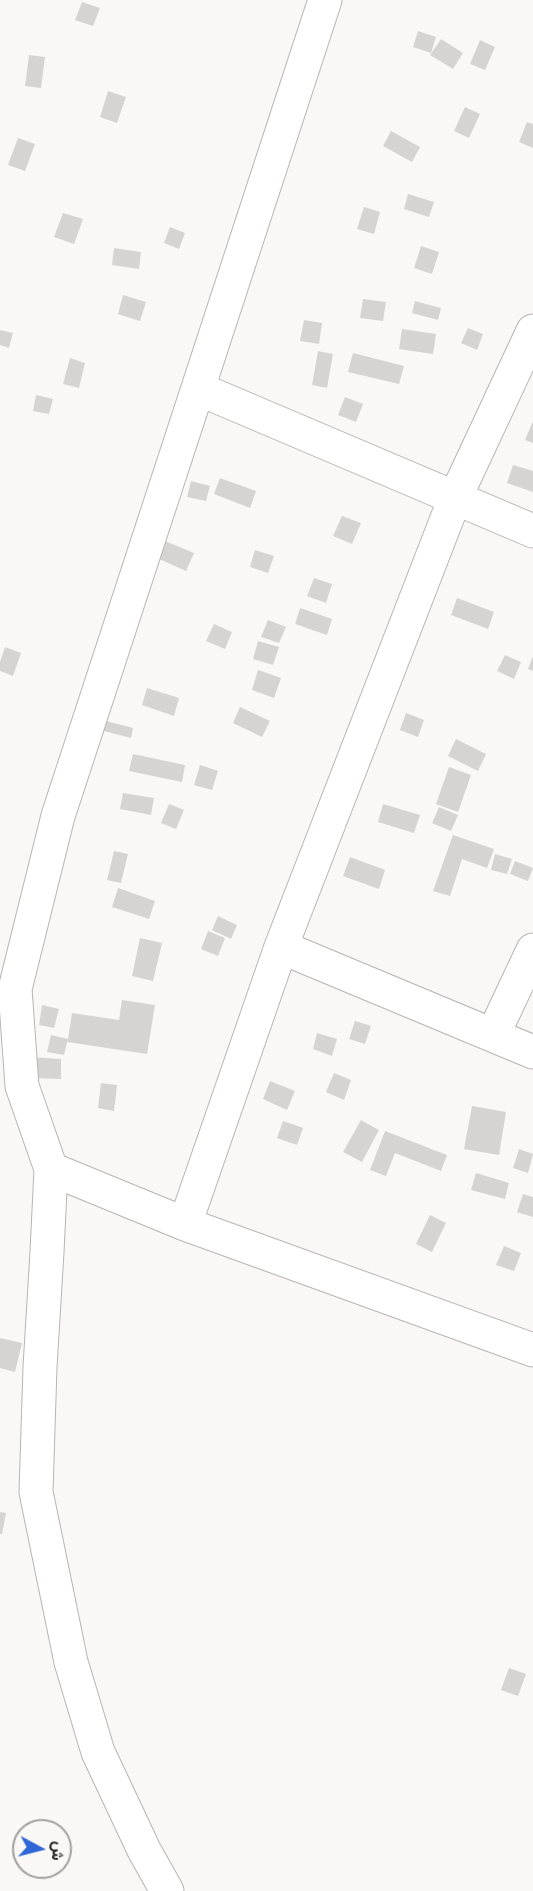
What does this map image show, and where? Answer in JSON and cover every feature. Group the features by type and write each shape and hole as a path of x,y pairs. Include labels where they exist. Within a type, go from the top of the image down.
{"street":[{"path":"167,1891 144,1850 98,1752 71,1662 36,1492 40,1367 51,1169 22,1086 15,989 57,816 325,0"},
{"path":"185,1224 281,947 455,498 533,331"},
{"path":"199,389 533,531"},
{"path":"281,947 533,1052"},
{"path":"493,1035 533,950"},
{"path":"51,1169 185,1224 533,1350"}],"building":[{"path":"82,2 100,8 93,26 75,20"},
{"path":"418,31 436,37 431,53 413,47"},
{"path":"441,39 463,53 453,69 430,55"},
{"path":"480,40 495,47 485,70 470,64"},
{"path":"29,55 45,57 41,88 25,86"},
{"path":"108,91 126,97 117,123 100,117"},
{"path":"465,107 480,114 469,138 454,131"},
{"path":"527,122 533,124 533,148 519,142"},
{"path":"391,131 420,147 412,162 383,146"},
{"path":"18,138 35,144 25,171 8,165"},
{"path":"408,194 434,202 429,217 404,209"},
{"path":"364,207 380,212 374,234 357,229"},
{"path":"63,213 83,219 74,244 54,237"},
{"path":"170,227 185,233 179,249 164,243"},
{"path":"421,246 439,252 432,274 414,268"},
{"path":"114,248 141,252 139,269 112,265"},
{"path":"123,295 146,302 140,321 118,314"},
{"path":"363,299 386,302 383,321 360,318"},
{"path":"415,301 441,308 438,320 412,313"},
{"path":"304,320 322,323 319,344 300,341"},
{"path":"468,328 483,334 477,350 461,343"},
{"path":"402,329 436,334 433,354 399,349"},
{"path":"0,330 13,333 9,348 0,345"},
{"path":"318,351 333,354 327,388 312,385"},
{"path":"353,353 404,366 399,384 348,372"},
{"path":"70,358 85,363 79,388 63,384"},
{"path":"36,395 53,399 49,414 33,411"},
{"path":"345,397 363,404 356,422 338,415"},
{"path":"533,421 533,443 525,440"},
{"path":"513,465 533,471 533,492 507,483"},
{"path":"220,478 256,491 250,508 214,494"},
{"path":"191,481 210,486 206,501 187,497"},
{"path":"342,516 361,523 352,544 333,536"},
{"path":"153,536 194,553 186,571 146,553"},
{"path":"255,550 274,556 268,573 250,567"},
{"path":"314,578 332,584 326,603 307,596"},
{"path":"457,598 494,612 488,629 451,615"},
{"path":"300,608 332,619 327,635 295,624"},
{"path":"268,620 286,627 279,643 261,637"},
{"path":"214,624 232,632 225,649 206,641"},
{"path":"258,641 279,647 273,665 253,659"},
{"path":"5,647 21,653 13,676 0,671 0,662"},
{"path":"505,655 521,662 514,679 497,671"},
{"path":"533,656 533,671 528,669"},
{"path":"258,670 281,678 274,698 252,690"},
{"path":"147,688 179,698 174,716 142,705"},
{"path":"240,707 270,721 262,737 233,723"},
{"path":"406,713 424,720 418,737 400,730"},
{"path":"102,720 133,728 131,738 100,730"},
{"path":"456,739 486,754 478,771 448,756"},
{"path":"133,754 185,765 182,782 129,771"},
{"path":"200,765 218,771 212,790 194,785"},
{"path":"449,767 471,775 458,812 436,804"},
{"path":"123,793 154,798 151,815 120,809"},
{"path":"169,804 184,810 176,829 161,823"},
{"path":"383,804 420,815 414,833 378,822"},
{"path":"439,807 458,815 451,831 432,823"},
{"path":"453,835 494,849 487,868 462,859 450,896 433,891"},
{"path":"114,851 128,854 121,883 107,880"},
{"path":"495,854 512,859 507,874 491,870"},
{"path":"350,857 385,870 379,889 343,876"},
{"path":"515,861 533,868 528,881 510,874"},
{"path":"118,888 155,901 149,919 112,907"},
{"path":"218,916 237,925 231,939 212,930"},
{"path":"208,931 225,938 218,956 201,949"},
{"path":"140,938 162,943 153,981 132,976"},
{"path":"122,1000 155,1005 147,1054 67,1042 64,1055 47,1052 51,1035 68,1039 72,1013 119,1020"},
{"path":"42,1005 59,1009 54,1028 39,1025"},
{"path":"355,1021 371,1026 365,1044 349,1039"},
{"path":"317,1033 337,1039 332,1056 313,1049"},
{"path":"30,1057 61,1059 61,1079 29,1078"},
{"path":"334,1073 351,1080 344,1100 326,1092"},
{"path":"270,1081 295,1091 287,1110 263,1099"},
{"path":"101,1083 117,1085 114,1111 98,1108"},
{"path":"472,1106 506,1112 499,1155 464,1149"},
{"path":"361,1120 379,1130 362,1162 343,1152"},
{"path":"283,1121 303,1128 297,1145 277,1138"},
{"path":"385,1131 447,1155 441,1171 395,1153 386,1176 370,1170"},
{"path":"519,1149 533,1154 528,1173 513,1168"},
{"path":"476,1173 509,1183 505,1199 471,1190"},
{"path":"523,1194 533,1197 533,1217 517,1212"},
{"path":"430,1215 446,1223 432,1252 416,1244"},
{"path":"504,1246 521,1253 514,1271 496,1265"},
{"path":"0,1338 22,1343 15,1372 0,1368"},
{"path":"0,1512 6,1513 2,1534 0,1534"},
{"path":"509,1668 526,1674 518,1696 501,1690"}]}
